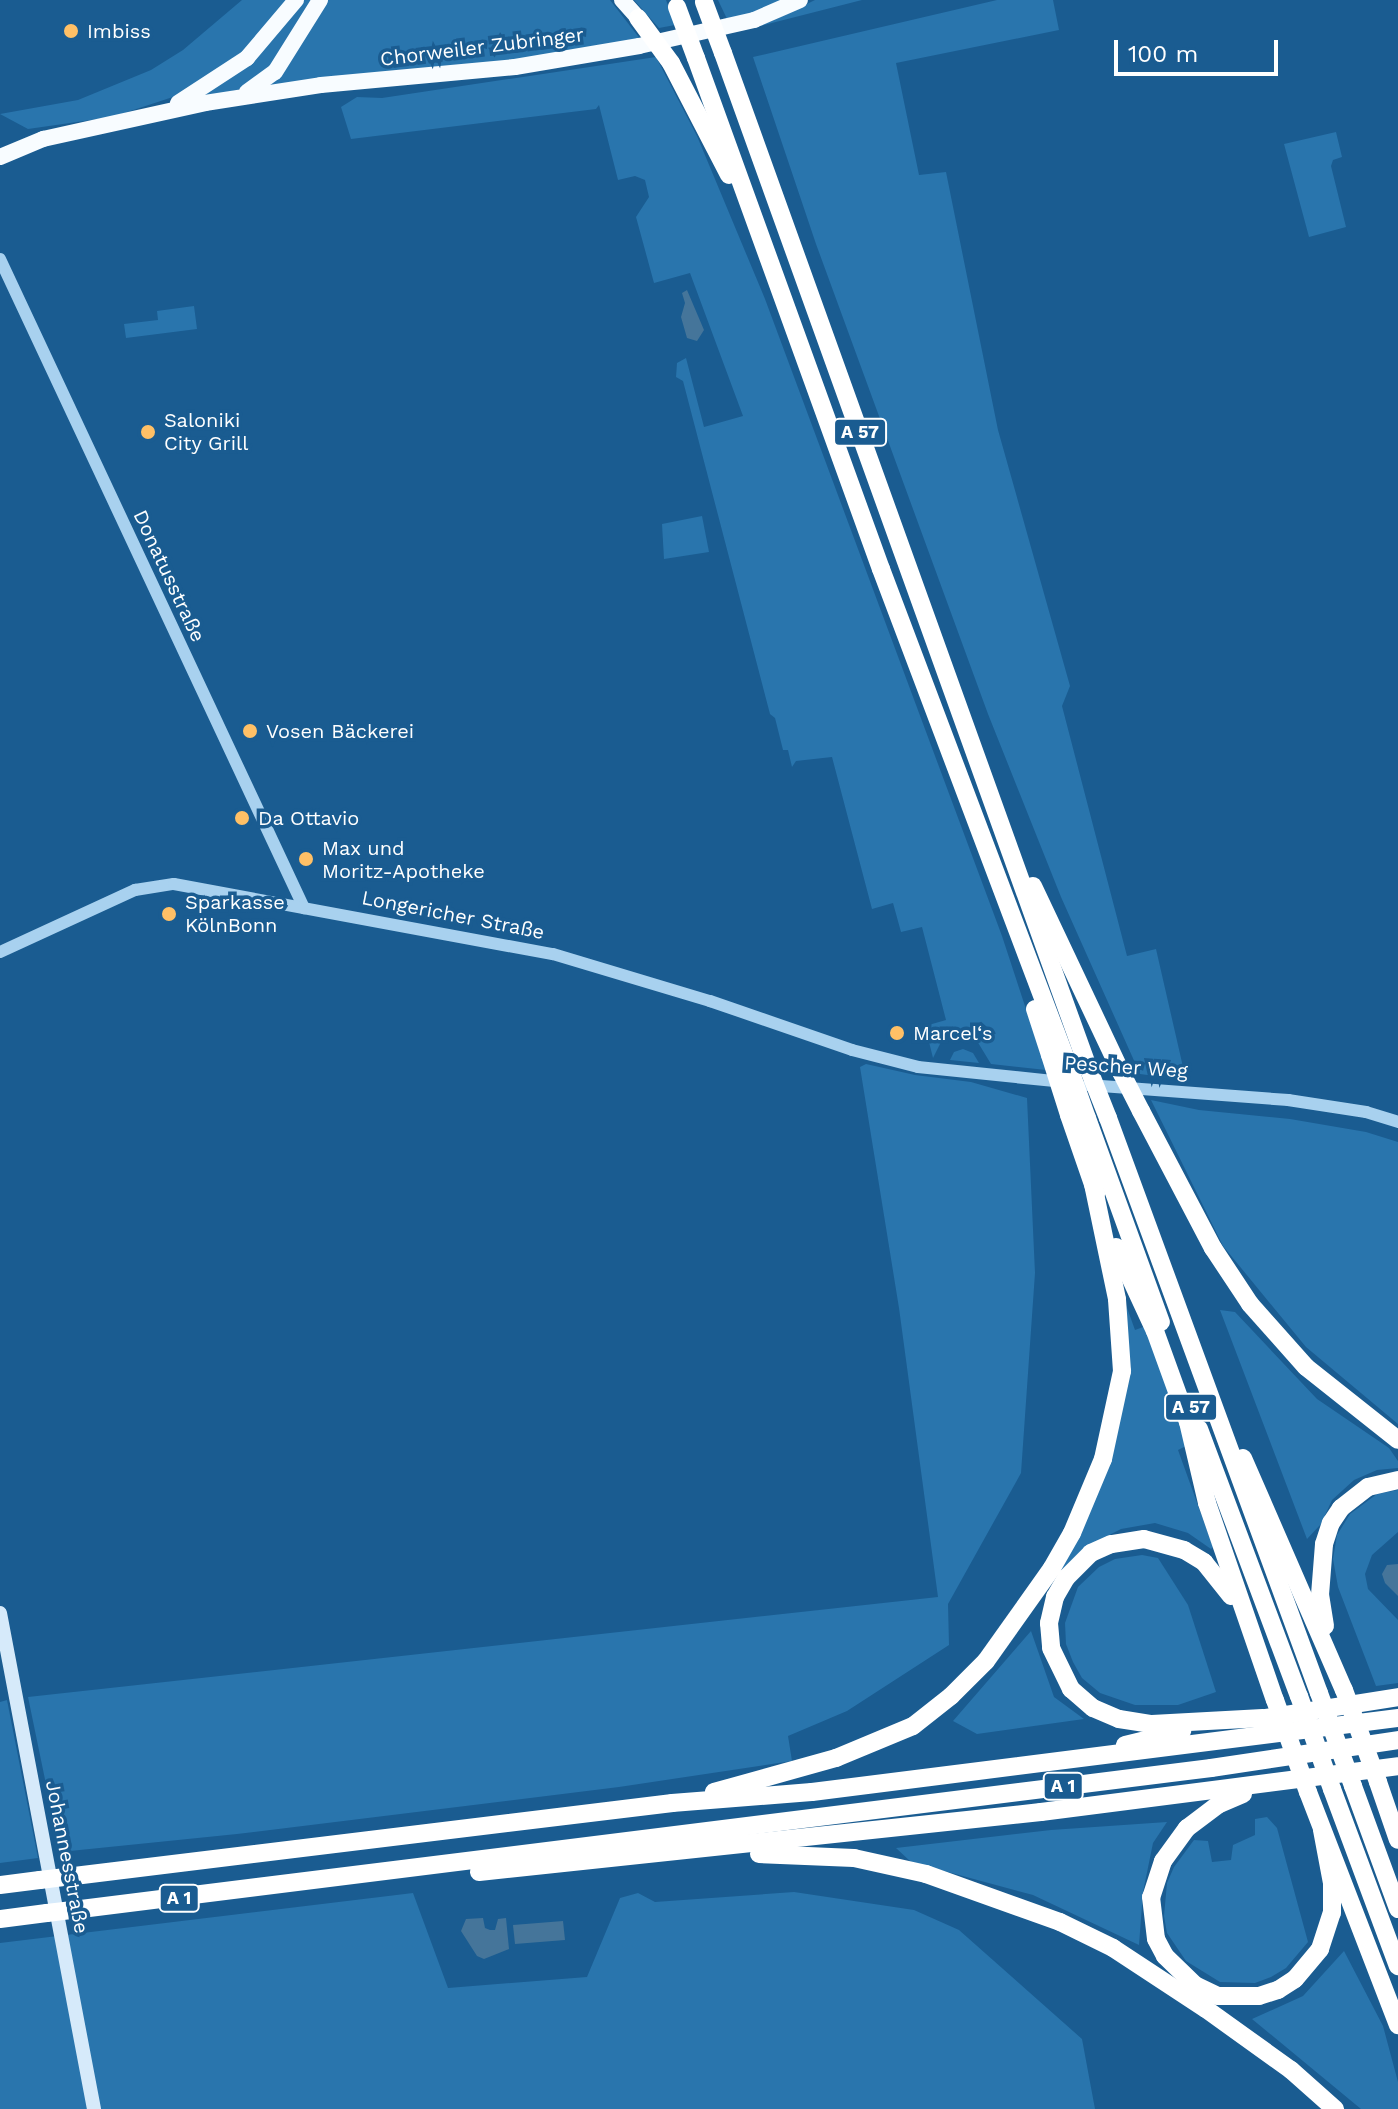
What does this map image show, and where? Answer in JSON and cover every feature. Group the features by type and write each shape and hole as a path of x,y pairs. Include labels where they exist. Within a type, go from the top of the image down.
{"highway":[{"name":"Chorweiler Zubringer","path":"164,111 247,58 296,0"},
{"path":"239,97 275,72 320,0"},
{"path":"622,0 671,63 775,271"},
{"name":"Chorweiler Zubringer","path":"1,151 164,111 239,97 321,85 515,67 639,46 754,20 800,0"},
{"name":"A 57","path":"703,1 1089,1070 1398,1909"},
{"name":"A 57","path":"676,3 881,569 1069,1067 1078,1116 1299,1696 1398,1966"},
{"path":"997,811 1121,1072 1213,1248 1250,1304 1306,1367 1398,1440"},
{"path":"672,1803 836,1758 913,1726 951,1696 986,1661 1031,1600 1072,1533 1088,1497 1103,1459 1119,1386 1121,1333 1117,1299 1078,1116 1050,1055 1025,979 1021,944"},
{"path":"1093,1184 1126,1275 1155,1331 1188,1422 1207,1503 1252,1641"},
{"path":"1205,1384 1240,1450 1344,1690 1398,1840"},
{"path":"1344,1690 1322,1615 1320,1595 1324,1544 1331,1523 1354,1495 1386,1480 1398,1480"},
{"path":"1263,1718 1152,1724 1119,1719 1093,1708 1071,1689 1059,1670 1051,1648 1049,1623 1055,1597 1078,1564 1111,1544 1144,1539 1164,1542 1204,1562 1234,1601 1275,1700 1398,2025"},
{"path":"1049,1762 1188,1730 1398,1698"},
{"name":"A 1","path":"0,1885 672,1803 812,1792 1398,1718"},
{"name":"A 1","path":"0,1919 1211,1768 1398,1740"},
{"path":"298,1884 310,1889 660,1854 1283,1783 1398,1766"},
{"path":"1283,1783 1219,1804 1187,1828 1163,1861 1151,1897 1152,1918 1156,1939 1177,1971 1218,1996 1239,1998 1278,1990 1302,1973 1320,1949 1332,1913 1332,1883 1322,1830"},
{"path":"660,1854 777,1853 854,1858 926,1874 1009,1901 1113,1948 1219,2017 1291,2070 1335,2109"}],"main road":[{"name":"Johannesstraße","path":"0,1613 94,2109"}],"street":[{"name":"Donatusstraße","path":"0,259 304,908"},
{"name":"Longericher Straße","path":"0,952 135,890 174,884 553,954 710,1001 852,1050"},
{"name":"Pescher Weg","path":"852,1050 926,1068 1288,1100 1366,1112 1398,1122"}],"shaded area":[{"path":"242,0 290,0 256,43 179,95 112,117 28,129 0,114 78,100 151,70 183,50"},
{"path":"301,0 315,0 277,61 242,89 196,98"},
{"path":"326,0 610,0 641,40 517,60 269,85"},
{"path":"634,0 666,0 675,25 659,28"},
{"path":"718,0 787,0 728,21"},
{"path":"815,0 862,0 732,33 772,21"},
{"path":"997,0 1053,0 1059,30 896,63 919,175 946,172 998,430 1070,686 1062,706 1127,956 1156,949 1186,1080 1140,1074 1061,897 988,714 816,244 753,57"},
{"path":"656,57 697,136 765,299 1002,936 1046,1070 991,1064 974,1036 962,1029 944,1036 933,1058 925,1026 946,1020 922,927 901,932 893,903 872,909 832,757 796,761 792,767 788,750 783,750 775,718 770,714 683,381 676,377 677,363 686,358 704,427 743,416 690,273 654,283 636,217 649,197 645,180 635,176 618,180 599,105 596,109 351,139 341,107 357,97 382,98"},
{"path":"1336,132 1342,157 1333,160 1331,166 1346,227 1309,237 1284,144"},
{"path":"687,290 704,330 697,341 687,338 681,317 685,303 682,293"},
{"path":"194,306 197,329 126,338 124,324 158,320 157,311"},
{"path":"702,516 709,552 664,559 662,524"},
{"path":"963,1049 973,1053 979,1063 950,1060 954,1052"},
{"path":"866,1064 915,1075 971,1082 1027,1098 1035,1273 1021,1473 948,1604 949,1645 847,1711 788,1736 792,1761 619,1787 237,1834 60,1852 28,1697 938,1597 899,1308 860,1067"},
{"path":"1151,1100 1199,1110 1290,1119 1366,1132 1398,1142 1398,1424 1306,1347 1223,1246"},
{"path":"1126,1305 1135,1330 1146,1326 1188,1445 1178,1450 1213,1547 1211,1549 1188,1533 1155,1523 1121,1529 1084,1548 1060,1573 1107,1471"},
{"path":"1220,1310 1235,1312 1317,1399 1389,1448 1398,1461 1398,1468 1377,1470 1354,1480 1332,1500 1321,1524 1307,1539"},
{"path":"1398,1490 1398,1532 1372,1555 1365,1574 1368,1589 1398,1620 1398,1683 1376,1686 1338,1587 1333,1559 1337,1535 1350,1514 1377,1494"},
{"path":"1142,1555 1158,1558 1188,1605 1216,1692 1178,1705 1135,1705 1100,1693 1082,1678 1073,1662 1066,1644 1065,1623 1078,1587 1099,1567 1115,1559"},
{"path":"1398,1564 1398,1596 1385,1583 1382,1574 1387,1565"},
{"path":"1031,1631 1054,1697 1084,1719 977,1734 953,1721"},
{"path":"7,1700 38,1858 0,1863 0,1702"},
{"path":"1267,1817 1277,1828 1308,1942 1286,1968 1271,1977 1255,1983 1220,1982 1186,1961 1167,1933 1164,1916 1167,1883 1174,1867 1194,1840 1208,1841 1212,1862 1231,1860 1233,1845 1255,1835 1255,1819"},
{"path":"1167,1822 1153,1843 1143,1892 1139,1945 1033,1895 911,1862 896,1848 1051,1830"},
{"path":"794,1892 914,1910 959,1930 1082,2039 1095,2109 0,2109 0,1943 413,1893 448,1988 587,1977 620,1898 638,1893 655,1902"},
{"path":"483,1918 485,1928 495,1930 498,1919 506,1918 509,1949 484,1959 477,1956 461,1931 466,1919"},
{"path":"563,1921 565,1940 515,1944 513,1925"},
{"path":"1344,1951 1383,2026 1398,2082 1398,2109 1361,2109 1252,2019 1303,1996"}],"place":[{"name":"Imbiss","path":"71,31"},
{"name":"Saloniki City Grill","path":"148,432"},
{"name":"Vosen Bäckerei","path":"250,731"},
{"name":"Da Ottavio","path":"242,818"},
{"name":"Max und Moritz-Apotheke","path":"306,859"},
{"name":"Sparkasse KölnBonn","path":"169,914"},
{"name":"Marcel‘s","path":"897,1033"}]}
